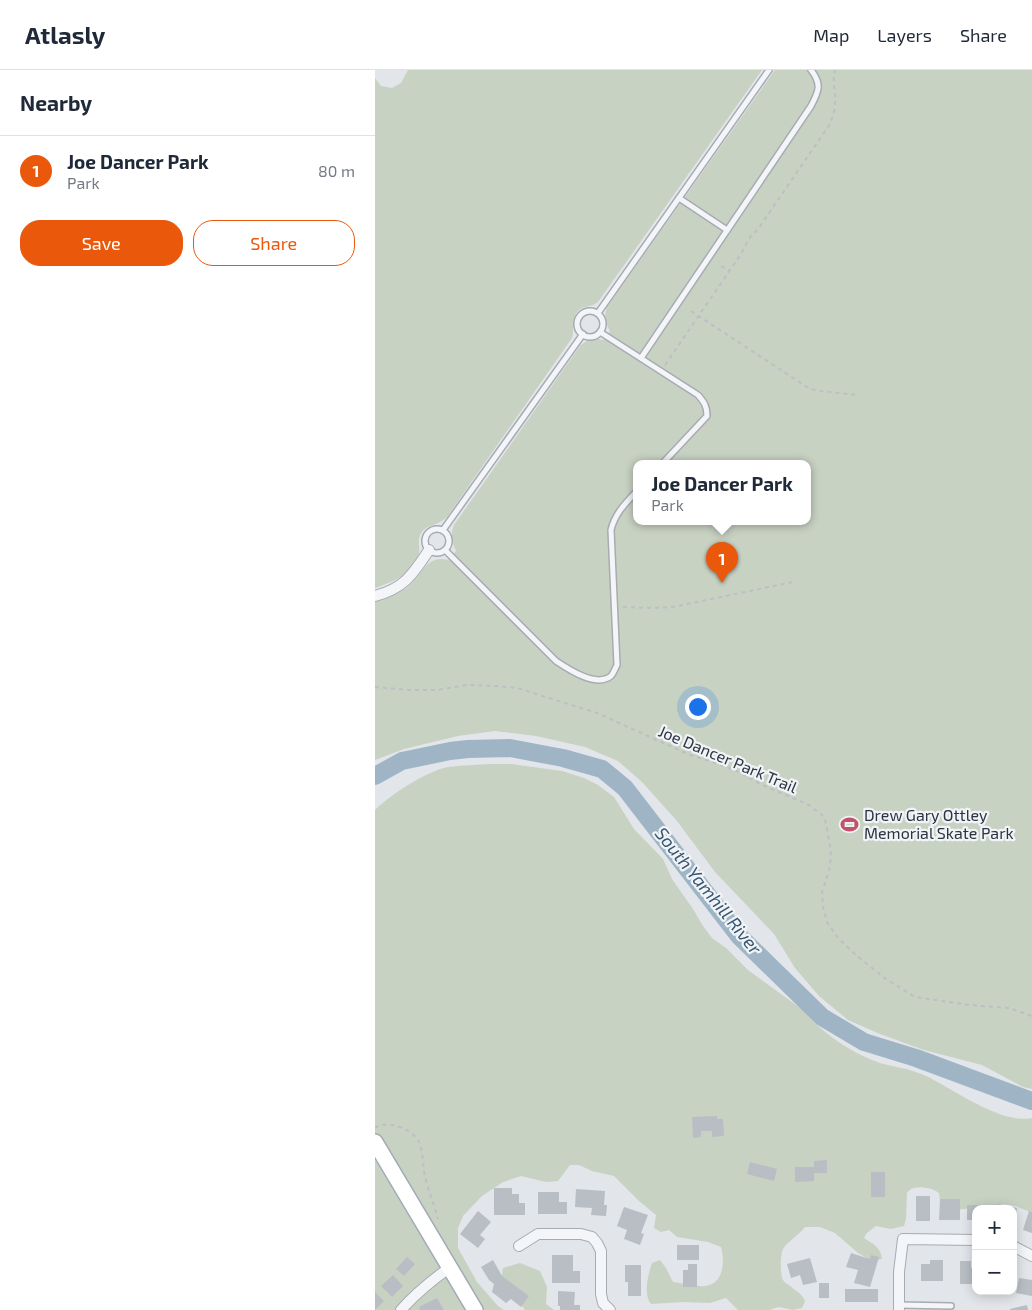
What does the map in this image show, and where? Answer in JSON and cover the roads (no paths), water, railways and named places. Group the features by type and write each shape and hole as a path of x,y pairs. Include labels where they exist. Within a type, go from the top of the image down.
{"main road":[{"path":"375,1142 475,1310"}],"street":[{"path":"375,596 389,592 403,584 413,574 429,550"},
{"path":"519,1246 538,1234 581,1234 592,1237 601,1251 601,1294 603,1303 610,1310"},
{"path":"899,1308 899,1272 903,1239 972,1240"},
{"path":"1017,1248 1032,1256"},
{"path":"401,1310 423,1288 449,1268"}],"lane":[{"path":"598,313 769,70"},
{"path":"641,358 811,106 819,86 817,77 811,70"},
{"path":"679,198 727,230"},
{"path":"586,312 598,313 603,320 600,332 590,337 583,334 578,328 580,316 586,312"},
{"path":"600,332 697,395 705,403 707,416 666,460"},
{"path":"443,530 583,334"},
{"path":"445,550 556,661 573,672 588,678 602,680 612,676 617,665 611,530 618,511 633,495"},
{"path":"431,530 443,530 448,536 449,540 445,550 439,553 429,550 425,544 425,536 431,530"},
{"path":"899,1308 951,1306"}],"waterway":[{"name":"South Yamhill River","path":"375,776 402,761 468,749 510,748 563,758 602,769 625,788 739,936 822,1017 864,1042 916,1058 1032,1101"}],"place":[{"name":"Joe Dancer Park","path":"722,583"},
{"name":"Drew Gary Ottley Memorial Skate Park","path":"850,824"}]}
